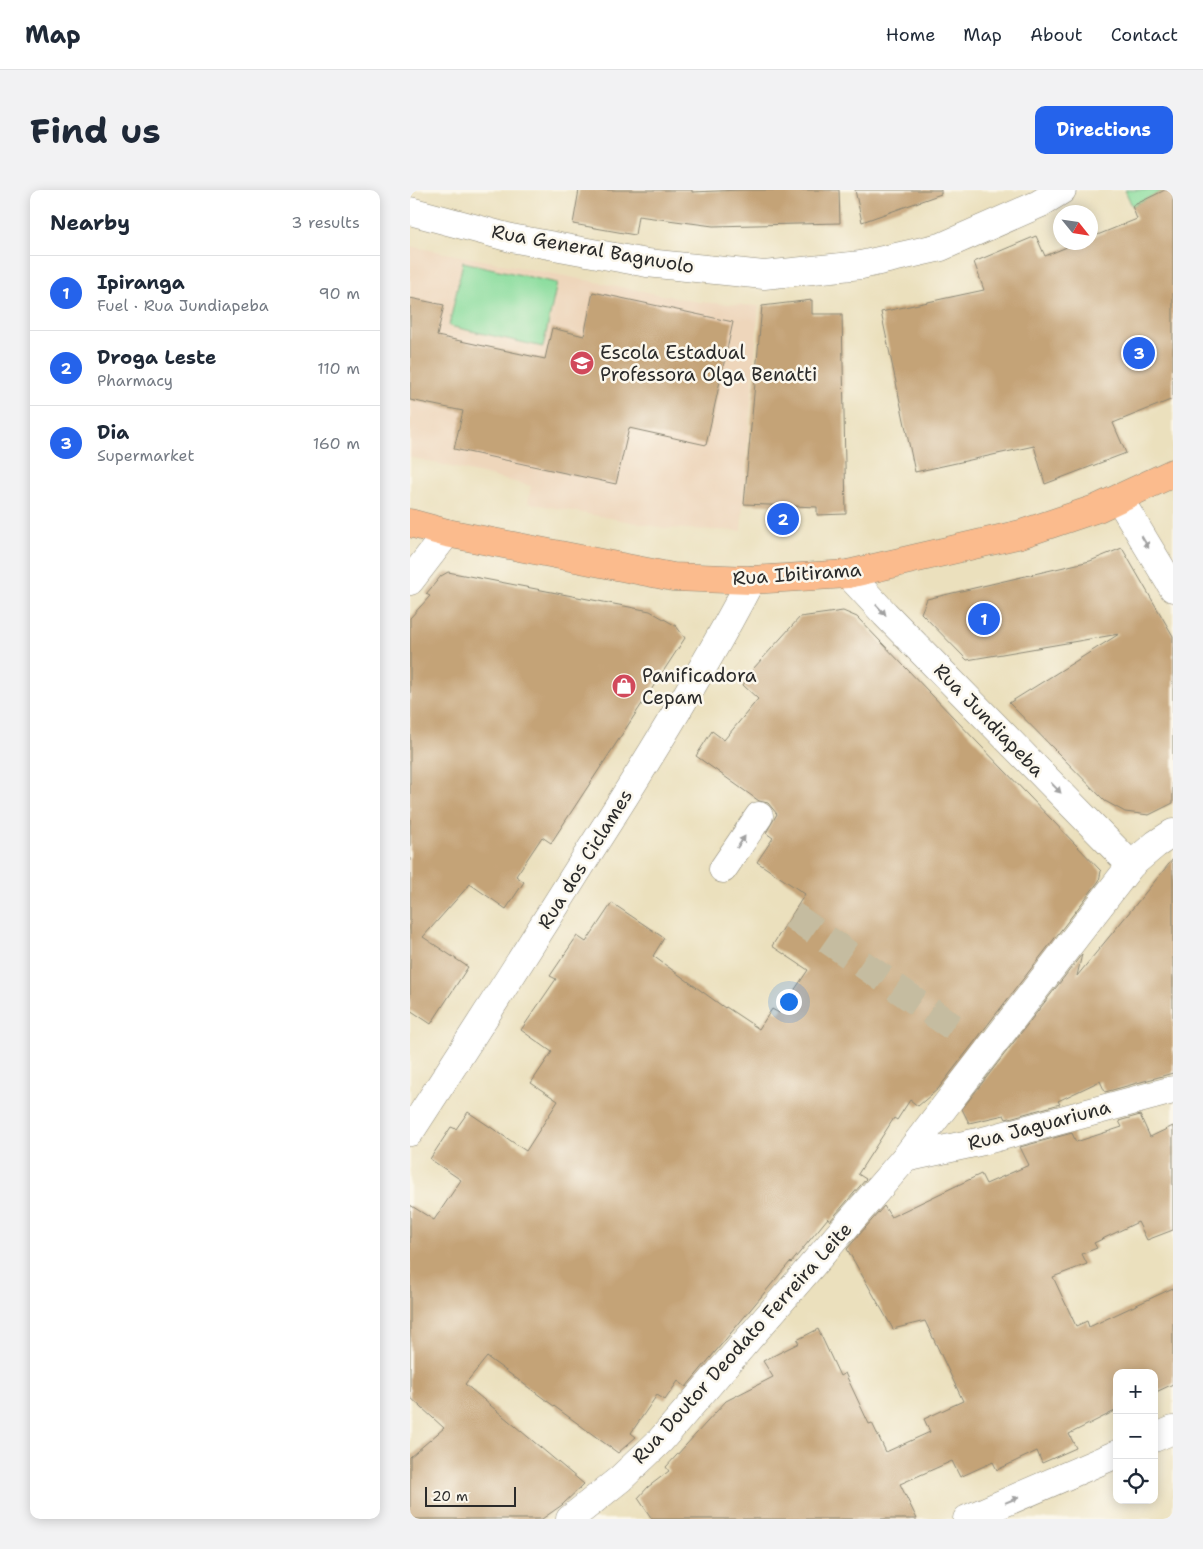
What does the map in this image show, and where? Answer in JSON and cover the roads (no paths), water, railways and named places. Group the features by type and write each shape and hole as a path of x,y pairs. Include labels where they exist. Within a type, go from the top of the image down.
{"main road":[{"name":"Rua Ibitirama","path":"410,523 447,533 673,577 751,580 848,574 1021,534 1120,500 1173,473"}],"street":[{"name":"Rua General Bagnuolo","path":"410,211 511,238 648,263 764,274 862,265 940,247 1039,204 1062,190"},
{"path":"1120,500 1173,588"},
{"path":"410,581 447,533"},
{"name":"Rua Jundiapeba","path":"848,574 891,621 1131,865"},
{"name":"Rua dos Ciclames","path":"410,1132 472,1039 658,745 717,645 751,580"},
{"path":"723,869 758,816"},
{"path":"905,1158 1131,865 1156,844 1173,833"},
{"name":"Rua Jaguariuna","path":"905,1158 983,1141 1173,1090"},
{"name":"Rua Doutor Deodato Ferreira Leite","path":"570,1519 620,1479 660,1441 905,1158"},
{"path":"1158,1436 1173,1430"},
{"path":"967,1519 1113,1456"}],"tunnel":[{"path":"792,915 960,1032"}],"place":[{"name":"Dia","path":"1139,353"},
{"name":"Escola Estadual Professora Olga Benatti","path":"582,363"},
{"name":"Droga Leste","path":"783,519"},
{"name":"Ipiranga","path":"984,619"},
{"name":"Panificadora Cepam","path":"624,686"}]}
